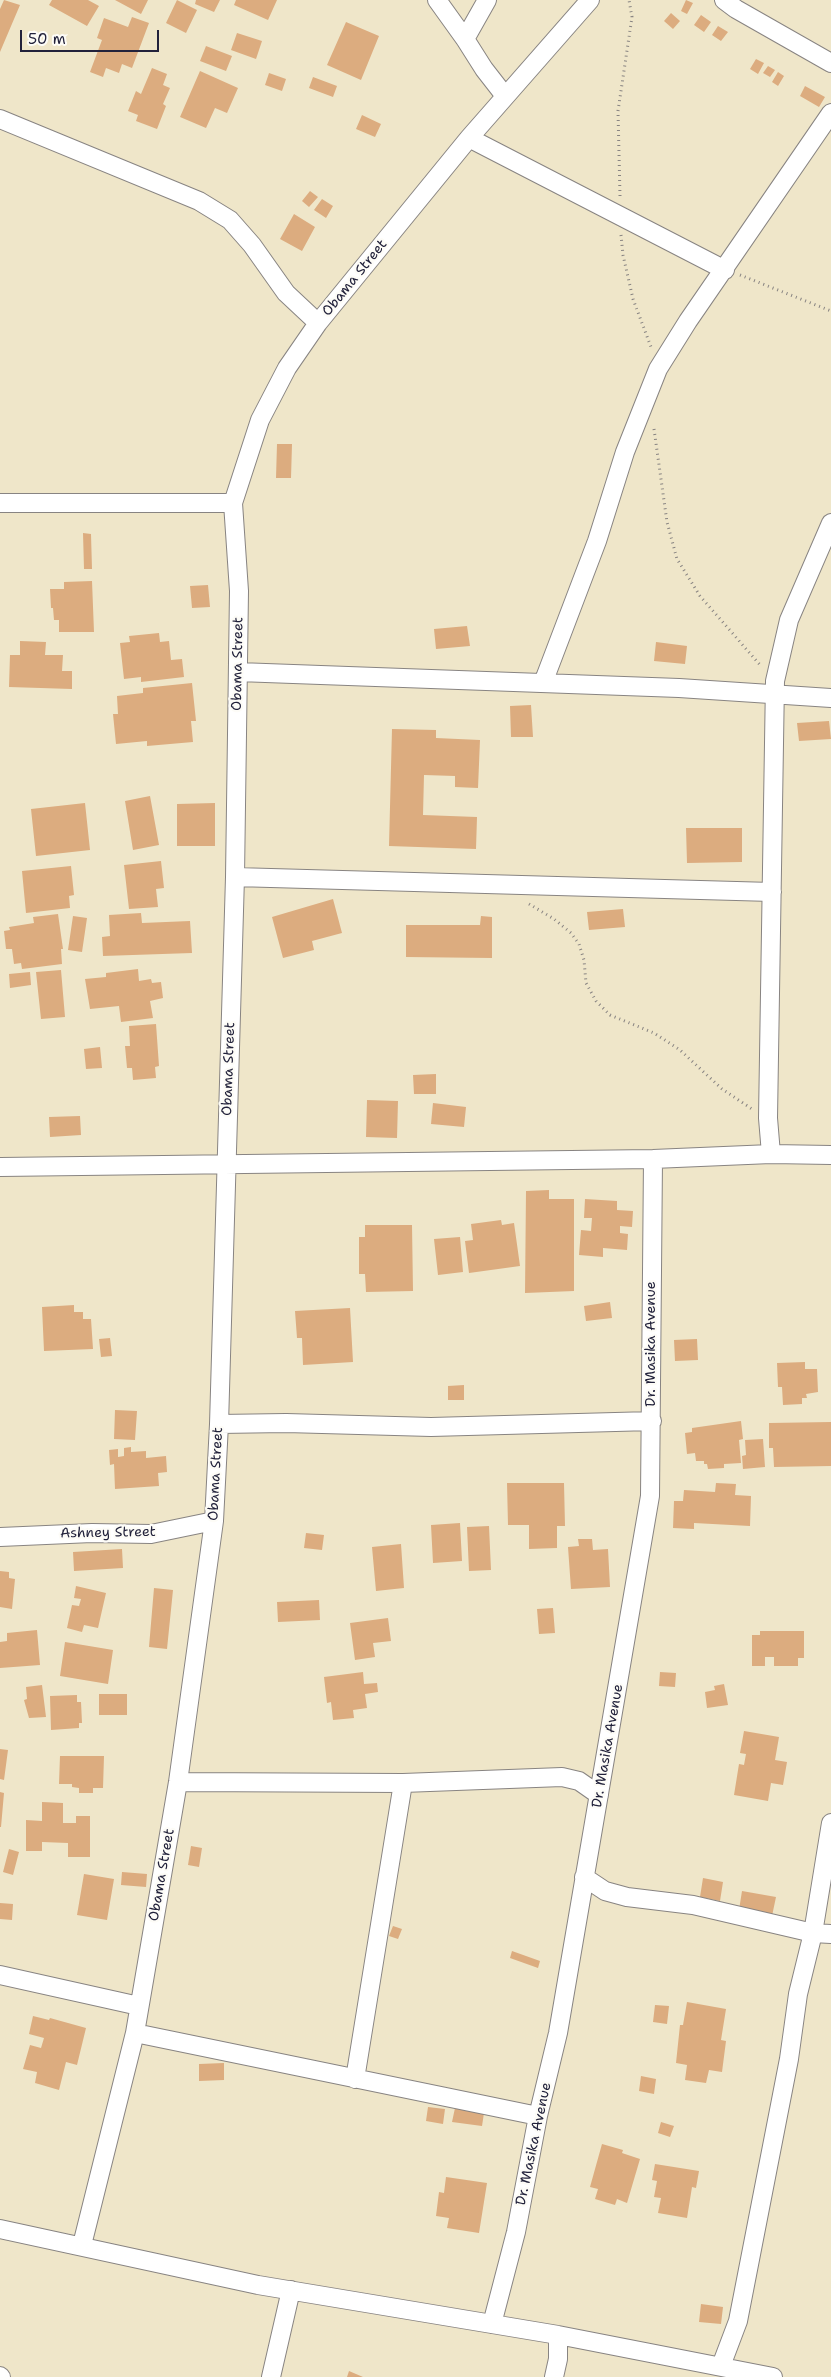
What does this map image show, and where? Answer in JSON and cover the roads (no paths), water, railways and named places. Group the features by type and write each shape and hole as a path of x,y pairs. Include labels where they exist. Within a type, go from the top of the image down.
{"street":[{"path":"437,0 484,69 505,96"},
{"path":"465,39 487,0"},
{"name":"Obama Street","path":"82,2245 135,2033 178,1782 214,1521 219,1424 235,877 239,591 232,503 260,420 287,368 318,323 468,138 590,0"},
{"path":"724,0 831,63"},
{"path":"543,683 596,541 625,452 658,369 688,321 725,270 831,112"},
{"path":"0,119 191,198 230,220 252,245 286,293 318,323"},
{"path":"468,138 725,270"},
{"path":"0,503 232,503"},
{"path":"771,1154 768,1118 775,688 789,620 831,523"},
{"path":"238,672 679,688 775,688 831,698"},
{"path":"235,877 772,892"},
{"path":"0,1167 653,1159 771,1154 831,1155"},
{"name":"Dr. Masika Avenue","path":"492,2324 516,2232 538,2116 558,2033 650,1496 652,1421 650,1295 653,1159"},
{"path":"219,1424 286,1423 431,1428 652,1421"},
{"name":"Ashney Street","path":"0,1537 92,1533 152,1534 214,1521"},
{"path":"178,1782 403,1783 562,1777 579,1781 599,1795"},
{"path":"355,2079 403,1783"},
{"path":"721,2366 738,2321 789,2059 798,1994 813,1934 831,1824"},
{"path":"584,1877 605,1891 627,1897 694,1906 813,1934 831,1934"},
{"path":"0,1974 139,2006"},
{"path":"135,2033 538,2116"},
{"path":"0,2229 291,2290 558,2335 773,2377"},
{"path":"271,2377 291,2290"},
{"path":"554,2377 558,2359 558,2335"}]}
